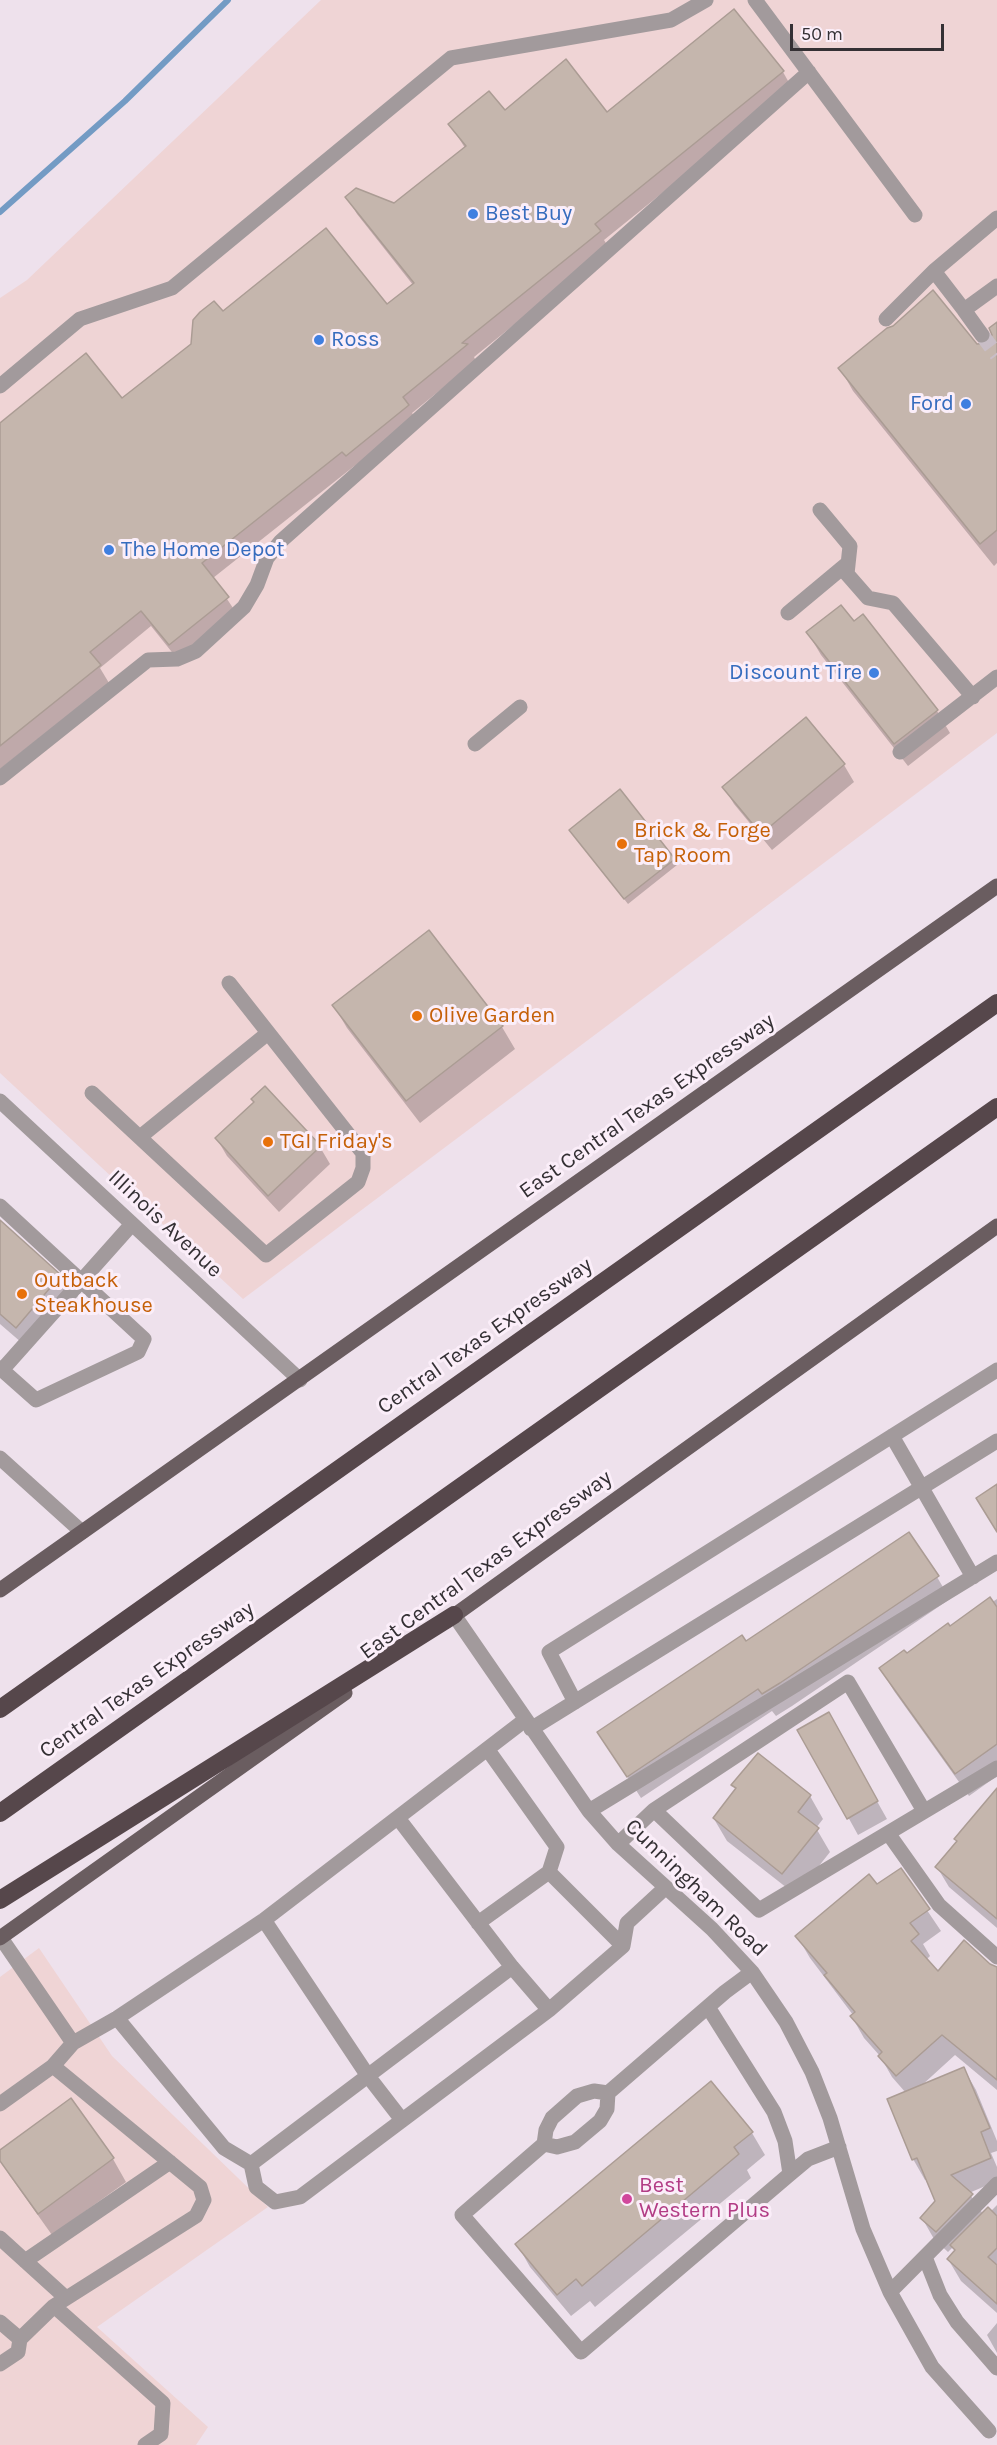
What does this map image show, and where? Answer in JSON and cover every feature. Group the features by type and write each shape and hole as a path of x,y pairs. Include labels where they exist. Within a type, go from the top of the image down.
{"highway":[{"name":"Central Texas Expressway","path":"0,1709 997,1003"},
{"name":"Central Texas Expressway","path":"0,1813 997,1107"},
{"path":"0,1900 454,1615"}],"main road":[{"name":"East Central Texas Expressway","path":"0,1590 997,886"},
{"name":"East Central Texas Expressway","path":"0,1938 997,1226"}],"street":[{"path":"0,386 81,319 172,288 451,58 671,20 706,0"},
{"path":"755,0 915,215"},
{"path":"0,778 148,660 177,659 196,651 244,607 257,585 267,558 281,541 809,72"},
{"path":"886,319 934,271 997,218"},
{"path":"934,271 982,335"},
{"path":"964,310 997,286"},
{"path":"820,510 850,546 847,574 868,598 893,603 973,697"},
{"path":"788,613 848,563"},
{"path":"900,752 997,677"},
{"path":"475,744 520,707"},
{"path":"92,1093 266,1255 358,1182 363,1168 363,1153 229,983"},
{"path":"140,1137 268,1033"},
{"name":"Illinois Avenue","path":"0,1101 300,1380"},
{"path":"0,1206 82,1282 144,1339 138,1352 36,1400 1,1369 82,1282 132,1224"},
{"path":"575,1702 549,1652 997,1370"},
{"path":"892,1436 973,1577"},
{"path":"0,2104 53,2066 73,2043 117,2018 264,1920 488,1750 528,1725 575,1702 997,1441"},
{"path":"0,1458 82,1532"},
{"path":"589,1811 997,1562"},
{"name":"Cunningham Road","path":"454,1615 589,1811 618,1844 712,1929 752,1972 786,2022 812,2072 831,2118 863,2229 890,2292 932,2367 989,2431"},
{"path":"618,1844 654,1810 752,1743 848,1682 924,1811"},
{"path":"478,1923 549,1872 557,1847 488,1750"},
{"path":"654,1810 759,1910 997,1768"},
{"path":"398,1818 512,1967 549,2010"},
{"path":"888,1833 939,1905 997,1957"},
{"path":"549,1872 623,1946"},
{"path":"117,2018 224,2148 251,2164 256,2187 275,2202 300,2197 549,2010 623,1946 627,1923 665,1888"},
{"path":"264,1920 368,2076 402,2120"},
{"path":"0,1938 73,2043"},
{"path":"251,2164 512,1967"},
{"path":"544,2144 557,2147 575,2142 600,2121 607,2109 608,2093 752,1972"},
{"path":"708,2007 774,2112 785,2141 790,2174"},
{"path":"0,2364 18,2352 20,2339 60,2302 196,2216 204,2199 200,2187 53,2066"},
{"path":"608,2093 594,2091 577,2096 552,2118 546,2130 544,2144 462,2215 580,2352 808,2159 839,2147"},
{"path":"25,2261 170,2162"},
{"path":"890,2292 997,2184"},
{"path":"0,2238 25,2261 60,2302 163,2403 161,2434 145,2445"},
{"path":"925,2257 940,2295 957,2322 997,2368"},
{"path":"0,2322 20,2339"}],"shaded area":[{"path":"321,0 997,0 997,733 243,1299 0,1073 0,298 27,280"},
{"path":"39,1948 112,2056 268,2207 97,2327 208,2427 196,2445 0,2445 0,1977"}],"building":[{"path":"734,9 784,71 595,224 601,231 462,343 468,344 403,397 409,405 346,456 342,452 202,563 229,597 169,645 141,611 90,652 101,665 0,746 0,423 86,353 122,398 191,344 193,320 200,312 214,301 223,311 326,228 387,304 414,283 345,197 356,188 394,203 466,146 448,124 489,91 505,110 566,59 607,112"},
{"path":"933,290 977,344 988,343 992,335 989,328 997,322 997,530 980,544 838,368 887,328 893,326"},
{"name":"Discount Tire","path":"841,605 854,621 863,614 938,710 894,744 806,632"},
{"path":"806,717 845,764 761,834 722,787"},
{"name":"Brick & Forge Tap Room","path":"620,789 675,859 624,899 569,830"},
{"name":"Olive Garden","path":"429,930 503,1026 406,1101 332,1005"},
{"name":"TGI Friday's","path":"265,1086 321,1146 268,1196 215,1138 254,1102 251,1099"},
{"name":"Outback Steakhouse","path":"0,1220 61,1275 16,1328 0,1314"},
{"path":"997,1484 997,1532 976,1498"},
{"path":"909,1532 939,1576 780,1683 762,1694 758,1689 627,1777 597,1732 742,1635 746,1641"},
{"path":"990,1597 997,1607 997,1744 955,1774 879,1668 904,1650 907,1653 948,1623 950,1626"},
{"path":"829,1712 878,1801 847,1819 797,1730"},
{"path":"758,1753 811,1795 798,1812 819,1828 782,1874 713,1818 736,1788 731,1785"},
{"path":"997,1788 997,1919 935,1867 957,1841 954,1839"},
{"path":"901,1868 930,1909 910,1923 919,1934 911,1941 938,1971 964,1940 990,1964 997,1967 997,2080 942,2035 896,2076 878,2056 882,2052 850,2016 855,2012 824,1975 827,1973 795,1936 869,1874 877,1884"},
{"path":"964,2067 990,2128 981,2132 991,2158 951,2175 973,2194 936,2232 920,2218 935,2201 917,2158 912,2160 887,2099"},
{"name":"Best Western Plus","path":"711,2081 753,2132 734,2147 739,2154 582,2286 576,2279 557,2295 515,2244"},
{"path":"71,2098 114,2158 38,2214 0,2161 0,2150"},
{"path":"988,2207 997,2216 997,2248 988,2257 997,2265 997,2304 947,2259 955,2250 950,2245"}],"waterway":[{"path":"0,212 125,101 228,0"}],"tunnel":[{"path":"982,335 997,355"}],"place":[{"name":"Best Buy","path":"473,214"},
{"name":"Ross","path":"319,340"},
{"name":"Ford","path":"966,404"},
{"name":"The Home Depot","path":"109,550"},
{"name":"Discount Tire","path":"874,673"},
{"name":"Brick & Forge Tap Room","path":"622,844"},
{"name":"Olive Garden","path":"417,1016"},
{"name":"TGI Friday's","path":"268,1142"},
{"name":"Outback Steakhouse","path":"22,1294"},
{"name":"Best Western Plus","path":"627,2199"}]}
